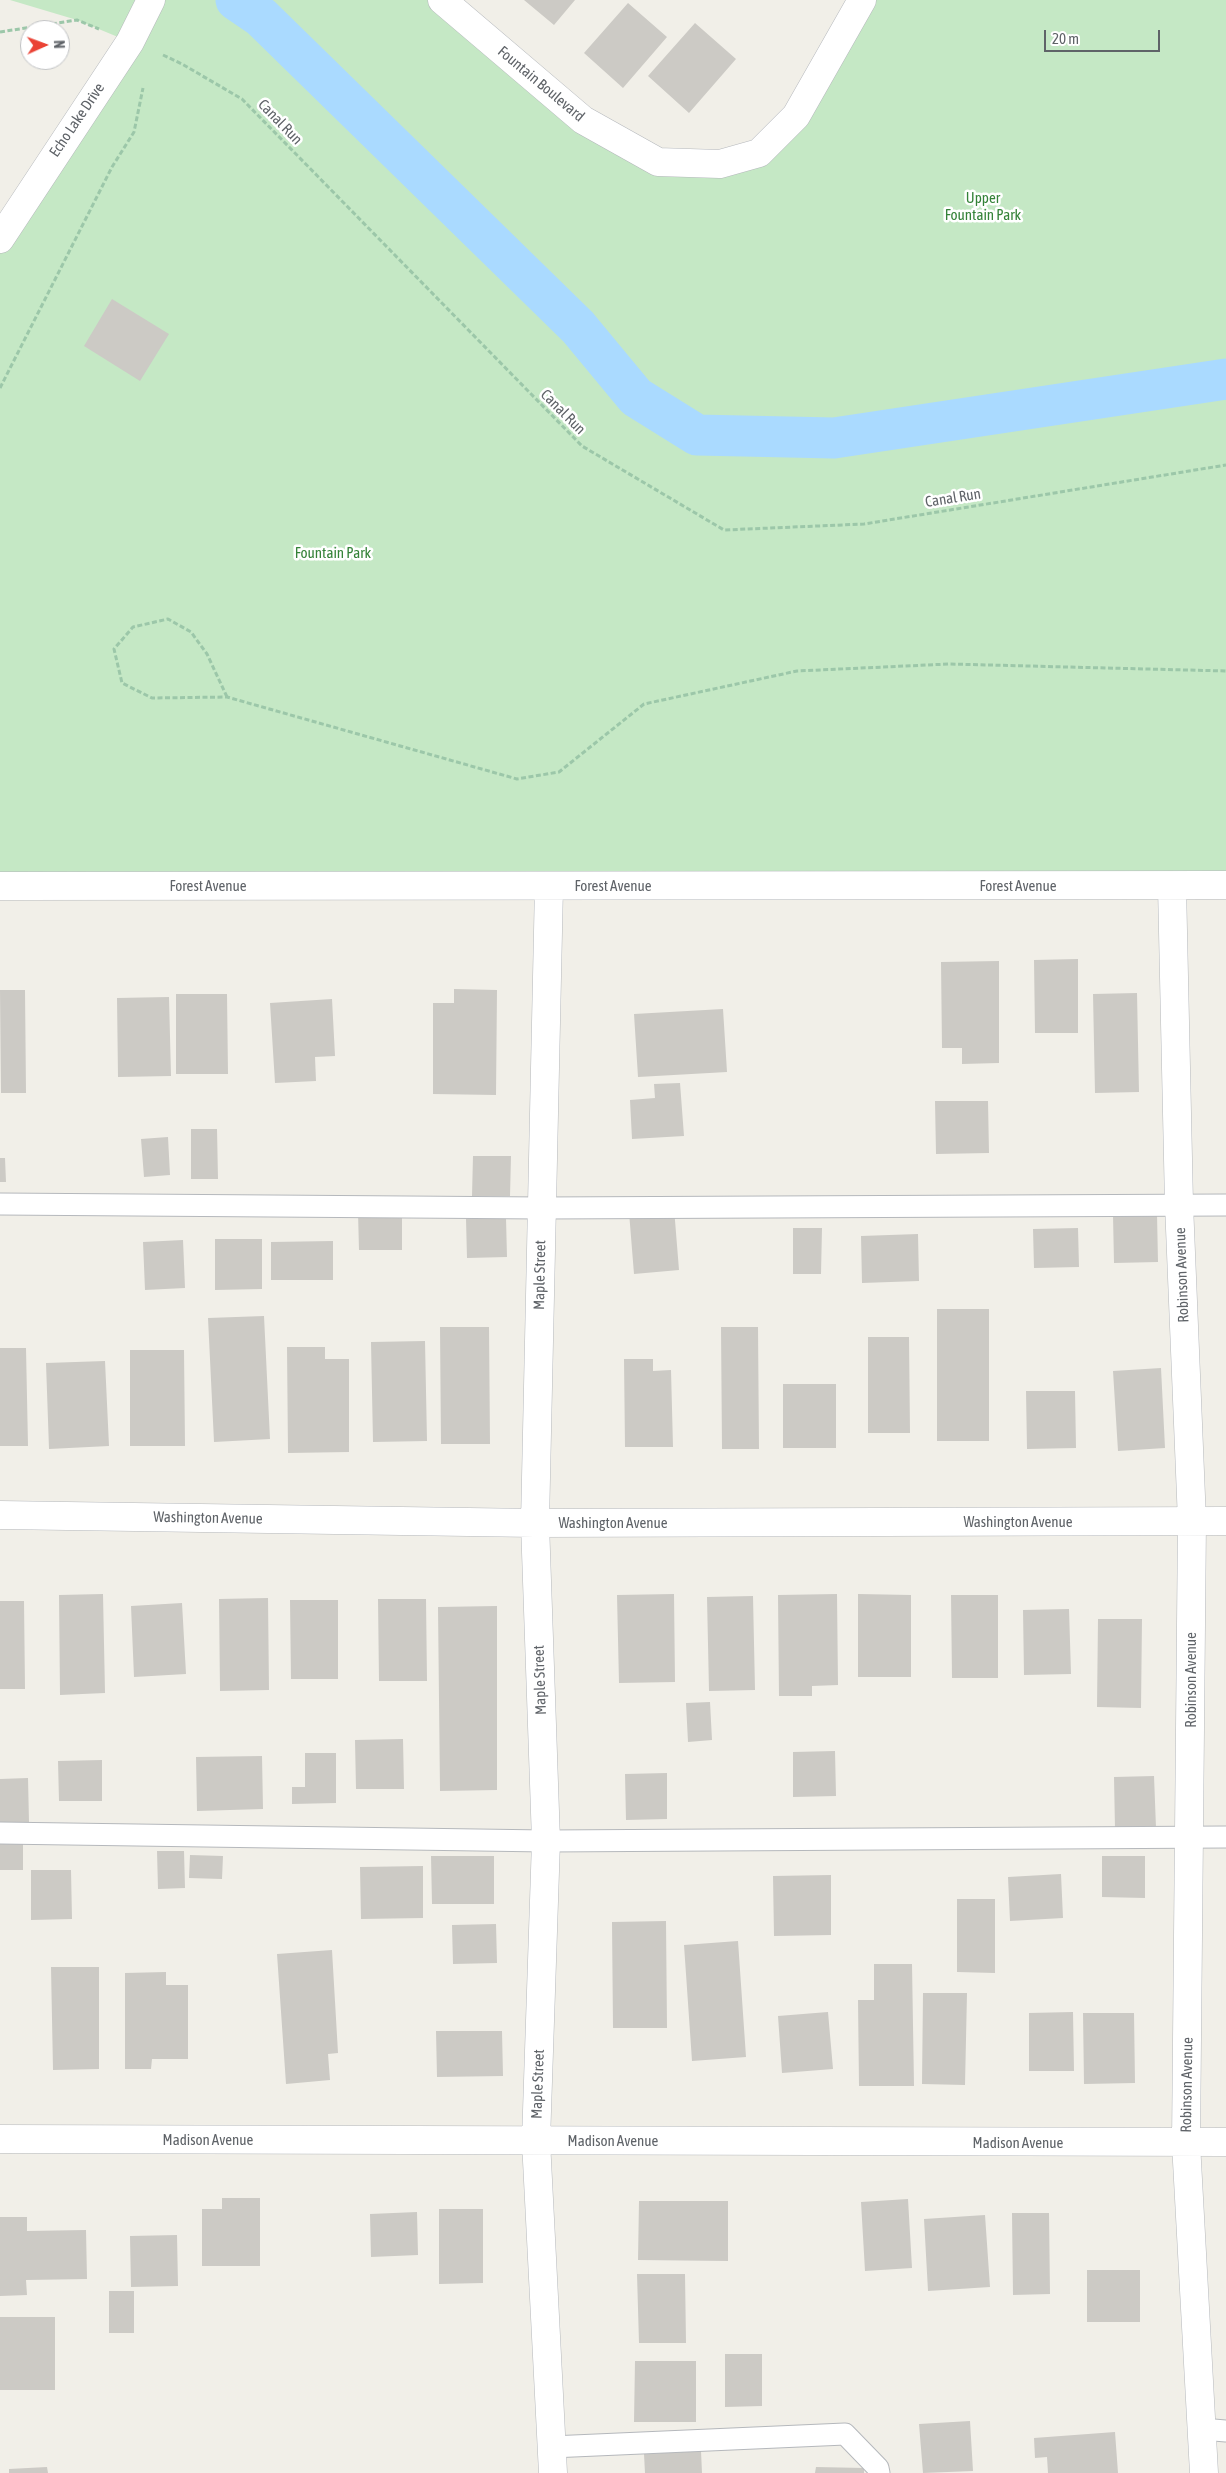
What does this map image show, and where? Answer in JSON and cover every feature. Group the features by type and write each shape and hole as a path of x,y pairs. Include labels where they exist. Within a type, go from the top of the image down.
{"street":[{"name":"Echo Lake Drive","path":"0,239 130,42 151,0"},
{"name":"Fountain Boulevard","path":"442,0 583,120 658,162 720,164 759,154 796,116 862,0"},
{"name":"Forest Avenue","path":"0,886 1226,885"},
{"name":"Maple Street","path":"549,886 535,1523 546,1841 536,2141 552,2460"},
{"name":"Robinson Avenue","path":"1172,886 1179,1204 1192,1521 1186,2143 1214,2430 1204,2473"},
{"name":"Washington Avenue","path":"0,1515 535,1523 1226,1521"},
{"name":"Madison Avenue","path":"0,2139 1226,2142"}],"lane":[{"path":"0,1204 542,1208 1226,1205"},
{"path":"0,1833 546,1841 1226,1837"},
{"path":"552,2460 845,2434 878,2468 879,2473"}],"path":[{"name":"Canal Run","path":"0,32 77,20 182,64 242,99 582,446 724,530 864,524 1226,465"},
{"path":"0,388 112,167 134,132 143,87 147,79"},
{"path":"227,697 207,654 191,632 168,619 133,628 114,648 122,683 152,698 227,697 517,779 559,772 644,704 797,671 949,664 1226,671"}],"green space":[{"name":"Fountain Park","path":"10,0 442,0 658,162 759,153 862,0 1226,0 1226,885 0,887 0,239 130,42 77,20"}],"building":[{"path":"524,0 575,0 554,25"},
{"path":"628,3 667,37 623,88 584,53"},
{"path":"695,23 736,59 689,113 648,76"},
{"path":"112,299 169,334 140,381 84,346"},
{"path":"1078,959 1078,1033 1035,1033 1034,960"},
{"path":"999,961 999,1063 962,1064 962,1048 942,1048 941,962"},
{"path":"454,989 497,990 496,1095 433,1094 433,1003 454,1003"},
{"path":"0,990 25,990 26,1093 1,1093"},
{"path":"1137,993 1139,1092 1095,1093 1093,994"},
{"path":"176,994 227,994 228,1074 176,1074"},
{"path":"169,997 171,1076 118,1077 117,998"},
{"path":"332,999 335,1056 315,1057 316,1081 275,1083 270,1003"},
{"path":"723,1009 727,1072 638,1077 634,1014"},
{"path":"680,1083 684,1136 632,1139 630,1100 655,1098 654,1084"},
{"path":"935,1101 988,1101 989,1153 936,1154"},
{"path":"191,1129 217,1129 218,1179 191,1179"},
{"path":"168,1137 170,1175 144,1177 141,1139"},
{"path":"473,1156 511,1156 510,1196 472,1196"},
{"path":"0,1158 5,1158 6,1182 0,1182"},
{"path":"674,1208 679,1270 634,1274 629,1212"},
{"path":"402,1211 402,1250 359,1250 358,1212"},
{"path":"1157,1214 1158,1262 1114,1263 1113,1215"},
{"path":"506,1218 507,1257 467,1258 466,1219"},
{"path":"793,1228 822,1228 821,1274 793,1274"},
{"path":"1078,1228 1079,1267 1034,1268 1033,1229"},
{"path":"918,1234 919,1281 862,1283 861,1236"},
{"path":"215,1239 262,1239 262,1289 215,1290"},
{"path":"183,1240 185,1288 145,1290 143,1242"},
{"path":"333,1241 333,1280 271,1280 271,1242"},
{"path":"937,1309 989,1309 989,1441 937,1441"},
{"path":"264,1316 270,1439 214,1442 208,1318"},
{"path":"440,1327 489,1327 490,1444 441,1444"},
{"path":"721,1327 758,1327 759,1449 722,1449"},
{"path":"868,1337 909,1337 910,1433 868,1433"},
{"path":"425,1341 427,1441 373,1442 371,1342"},
{"path":"287,1347 325,1347 325,1359 349,1359 349,1452 288,1453"},
{"path":"0,1348 26,1348 28,1446 0,1446"},
{"path":"130,1350 184,1350 185,1446 130,1446"},
{"path":"624,1359 653,1359 653,1371 671,1370 673,1447 625,1447"},
{"path":"105,1361 109,1446 49,1449 46,1363"},
{"path":"1161,1368 1165,1448 1118,1451 1113,1371"},
{"path":"783,1384 836,1384 836,1448 783,1448"},
{"path":"1026,1391 1075,1391 1076,1448 1027,1449"},
{"path":"103,1594 105,1693 60,1695 59,1595"},
{"path":"674,1594 675,1682 619,1683 617,1595"},
{"path":"837,1594 838,1685 812,1686 812,1696 779,1696 778,1595"},
{"path":"858,1594 911,1595 911,1677 858,1677"},
{"path":"951,1595 998,1595 998,1678 952,1678"},
{"path":"753,1596 755,1690 709,1691 707,1597"},
{"path":"268,1598 269,1690 220,1691 219,1599"},
{"path":"378,1599 426,1599 427,1681 379,1681"},
{"path":"290,1600 338,1600 338,1679 291,1679"},
{"path":"0,1601 24,1601 25,1689 0,1689"},
{"path":"182,1603 186,1674 134,1677 131,1606"},
{"path":"497,1606 497,1790 440,1791 438,1607"},
{"path":"1069,1609 1071,1674 1024,1675 1023,1610"},
{"path":"1098,1619 1142,1619 1141,1708 1097,1707"},
{"path":"710,1702 712,1740 688,1742 686,1703"},
{"path":"403,1739 404,1789 356,1789 355,1740"},
{"path":"835,1751 836,1796 793,1797 793,1752"},
{"path":"305,1753 336,1753 336,1803 292,1804 292,1787 305,1787"},
{"path":"262,1756 263,1809 197,1811 196,1757"},
{"path":"102,1760 102,1801 59,1801 58,1761"},
{"path":"667,1773 667,1819 626,1820 625,1774"},
{"path":"1154,1776 1156,1828 1115,1829 1114,1777"},
{"path":"28,1778 29,1822 0,1823 0,1779"},
{"path":"0,1841 23,1841 23,1870 0,1870"},
{"path":"157,1851 184,1851 185,1888 158,1889"},
{"path":"190,1855 223,1856 222,1879 189,1878"},
{"path":"431,1856 494,1856 494,1904 432,1904"},
{"path":"1102,1856 1145,1856 1145,1898 1102,1897"},
{"path":"423,1866 423,1918 361,1919 360,1867"},
{"path":"31,1870 71,1870 72,1919 31,1920"},
{"path":"1061,1874 1063,1918 1010,1921 1008,1877"},
{"path":"831,1875 831,1935 774,1936 773,1876"},
{"path":"957,1899 995,1899 995,1973 957,1972"},
{"path":"666,1921 667,2028 613,2028 612,1922"},
{"path":"496,1924 497,1963 453,1964 452,1925"},
{"path":"738,1941 746,2057 692,2061 684,1945"},
{"path":"332,1950 338,2053 328,2054 330,2080 286,2084 277,1954"},
{"path":"874,1964 912,1964 914,2086 859,2086 858,2000 874,2000"},
{"path":"51,1967 99,1967 99,2069 53,2070"},
{"path":"166,1972 166,1985 188,1985 188,2059 152,2059 151,2069 125,2069 125,1973"},
{"path":"923,1993 967,1993 965,2085 922,2084"},
{"path":"828,2012 833,2069 782,2073 778,2016"},
{"path":"1073,2012 1074,2071 1029,2071 1029,2013"},
{"path":"1083,2013 1134,2013 1135,2083 1084,2084"},
{"path":"436,2031 502,2031 503,2076 437,2077"},
{"path":"222,2198 260,2198 260,2266 202,2266 202,2209 222,2209"},
{"path":"908,2199 912,2268 865,2271 861,2202"},
{"path":"639,2201 728,2201 728,2261 638,2260"},
{"path":"439,2209 483,2209 483,2283 439,2284"},
{"path":"417,2212 418,2255 371,2257 370,2214"},
{"path":"1012,2213 1049,2213 1050,2294 1013,2295"},
{"path":"985,2215 990,2287 928,2291 924,2219"},
{"path":"0,2217 27,2217 27,2231 86,2230 87,2279 26,2280 27,2295 0,2296"},
{"path":"177,2235 178,2286 131,2287 130,2236"},
{"path":"1087,2270 1140,2270 1140,2322 1087,2322"},
{"path":"637,2274 685,2274 686,2343 639,2343"},
{"path":"109,2291 134,2291 134,2333 109,2333"},
{"path":"0,2317 55,2317 55,2390 0,2390"},
{"path":"725,2354 762,2354 762,2406 725,2407"},
{"path":"635,2361 696,2361 696,2422 634,2422"},
{"path":"970,2421 973,2471 923,2473 919,2424"},
{"path":"1115,2432 1118,2473 1048,2473 1047,2457 1035,2458 1034,2438"},
{"path":"701,2451 702,2473 645,2473 644,2454"},
{"path":"47,2467 48,2473 9,2473 9,2469"},
{"path":"816,2467 864,2468 864,2473 815,2473"}],"waterway":[{"path":"236,0 261,17 578,327 636,397 697,435 834,438 1226,379"}],"park label":[{"name":"Upper Fountain Park","path":"983,206"}]}
